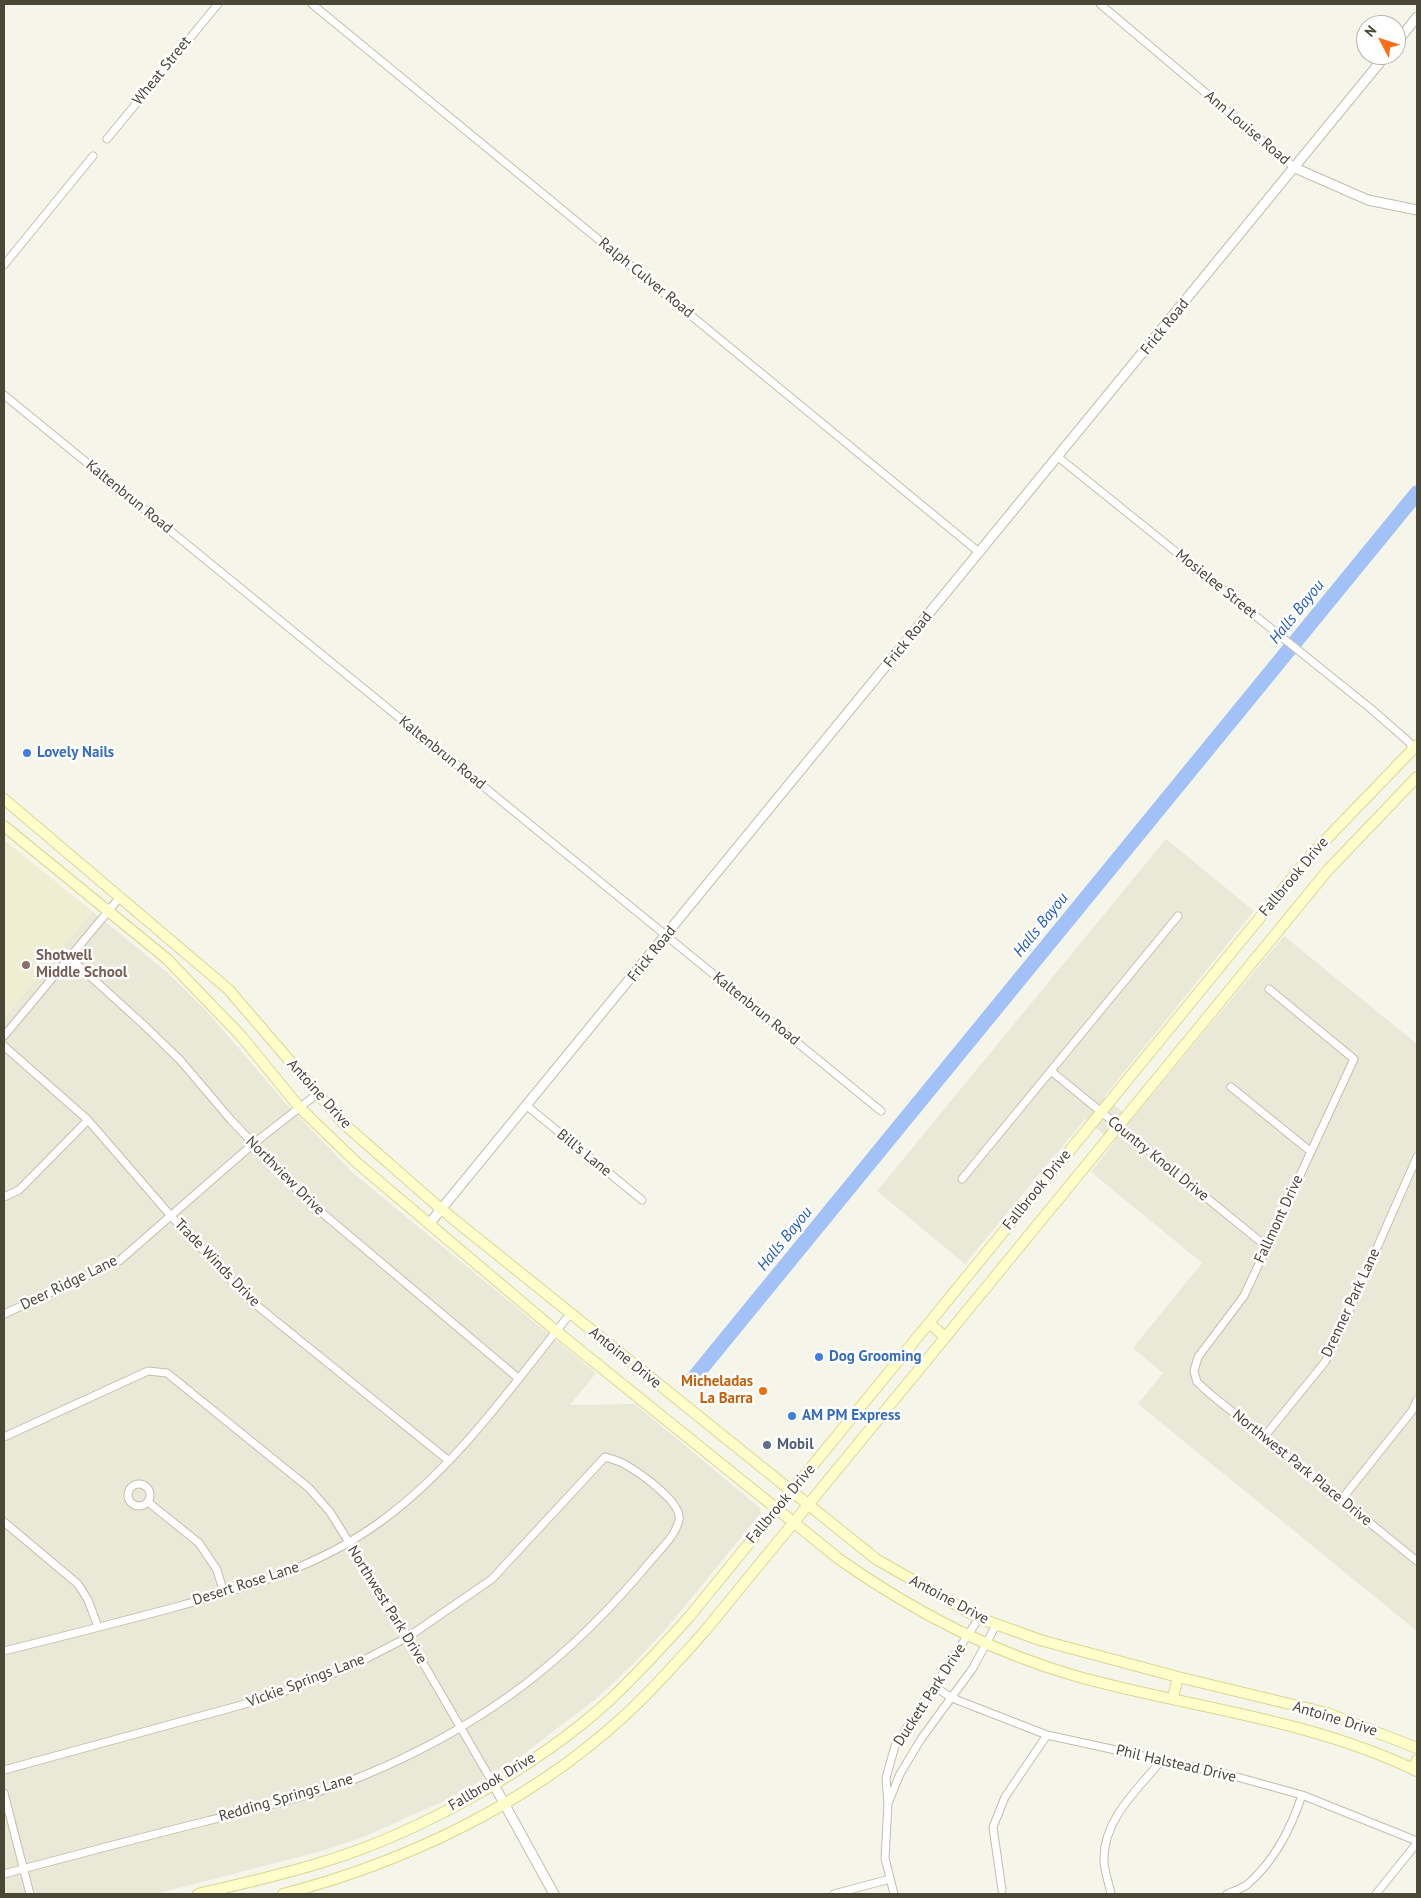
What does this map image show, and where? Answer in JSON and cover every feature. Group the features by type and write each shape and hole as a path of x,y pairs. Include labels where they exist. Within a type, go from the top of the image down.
{"main road":[{"name":"Fallbrook Drive","path":"198,1894 324,1862 442,1812 494,1785 557,1742 610,1700 689,1617 1311,855 1416,749"},
{"name":"Fallbrook Drive","path":"283,1894 329,1882 388,1860 451,1832 505,1803 571,1759 623,1718 704,1632 1328,870 1417,777"},
{"name":"Antoine Drive","path":"4,799 228,989 344,1124 441,1209 807,1506 876,1559 979,1618 996,1625 1040,1640 1327,1714 1417,1748"},
{"name":"Antoine Drive","path":"4,826 167,959 206,997 242,1037 299,1108 356,1162 556,1331 793,1522 871,1582 967,1636 1078,1677 1266,1719 1329,1736 1416,1767"},
{"path":"929,1323 945,1337"},
{"path":"1173,1698 1178,1677"}],"street":[{"name":"Wheat Street","path":"107,139 218,4"},
{"name":"Ralph Culver Road","path":"312,4 980,553"},
{"name":"Ann Louise Road","path":"1100,4 1295,168 1368,200 1417,210"},
{"path":"1406,31 1417,17"},
{"name":"Frick Road","path":"429,1224 667,936 1378,65"},
{"path":"4,265 93,156"},
{"name":"Kaltenbrun Road","path":"4,395 881,1111"},
{"name":"Mosielee Street","path":"1058,457 1370,708 1416,749"},
{"path":"4,1036 120,897"},
{"path":"962,1179 1178,916"},
{"name":"Northview Drive","path":"69,957 146,1026 180,1060 253,1144 307,1200 518,1378"},
{"name":"Fallmont Drive","path":"1194,1371 1198,1357 1244,1296 1354,1059 1269,989"},
{"name":"Trade Winds Drive","path":"4,1046 88,1120 171,1216 250,1300 449,1461"},
{"name":"Country Knoll Drive","path":"1050,1071 1267,1247"},
{"path":"1232,1087 1310,1151"},
{"name":"Deer Ridge Lane","path":"4,1314 119,1260 253,1144 317,1094"},
{"name":"Bill's Lane","path":"527,1106 642,1200"},
{"path":"4,1197 19,1190 88,1120"},
{"name":"Drenner Park Lane","path":"1264,1437 1325,1362 1417,1157"},
{"name":"Desert Rose Lane","path":"4,1651 224,1593 288,1573 349,1543 380,1522 449,1461 570,1314"},
{"name":"Northwest Park Drive","path":"4,1437 140,1375 157,1371 168,1373 180,1382 309,1488 330,1512 408,1637 505,1803 554,1894"},
{"name":"Northwest Park Place Drive","path":"1194,1371 1197,1382 1417,1561"},
{"path":"1341,1500 1412,1411 1417,1400"},
{"name":"Vickie Springs Lane","path":"4,1770 267,1698 352,1666 408,1637 492,1578 605,1457 630,1467 674,1502 679,1514 679,1521 672,1535 651,1562"},
{"path":"148,1502 199,1543 208,1554 224,1593"},
{"path":"4,1522 78,1584 88,1600 98,1627"},
{"name":"Redding Springs Lane","path":"4,1874 338,1786 406,1757 461,1728 503,1701 564,1654 606,1614 651,1562"},
{"name":"Duckett Park Drive","path":"894,1894 886,1858 888,1804 886,1778 895,1746 911,1718 935,1687 979,1618"},
{"name":"Duckett Park Drive","path":"888,1804 900,1774 921,1739 973,1668 996,1625"},
{"name":"Phil Halstead Drive","path":"935,1687 952,1698 1047,1735 1230,1775 1302,1795 1417,1842"},
{"path":"1002,1890 994,1826 1005,1797 1047,1735"},
{"path":"1111,1894 1104,1861 1106,1835 1122,1808 1161,1761"},
{"path":"4,1793 30,1894"},
{"path":"1227,1894 1247,1885 1282,1844 1293,1824 1302,1795"},
{"path":"1376,1894 1417,1842"},
{"path":"834,1894 890,1879"}],"shaded area":[{"path":"1166,839 1254,911 1104,1097 1132,1119 1284,936 1417,1044 1417,1631 1138,1404 1163,1373 1133,1348 1202,1263 1091,1172 1114,1143 1085,1119 965,1264 877,1191"},
{"name":"Shotwell Middle School","path":"4,840 92,911 4,1018"},
{"path":"92,911 169,974 204,1008 282,1099 353,1173 596,1373 570,1405 635,1404 760,1508 761,1513 666,1629 597,1698 521,1756 451,1798 363,1837 318,1852 155,1894 4,1894 4,1018"}],"waterway":[{"name":"Halls Bayou","path":"692,1380 1417,493"}],"place":[{"name":"Lovely Nails","path":"27,753"},
{"name":"Shotwell Middle School","path":"26,965"},
{"name":"Dog Grooming","path":"819,1357"},
{"name":"Micheladas La Barra","path":"763,1391"},
{"name":"AM PM Express","path":"792,1416"},
{"name":"Mobil","path":"767,1445"}]}
